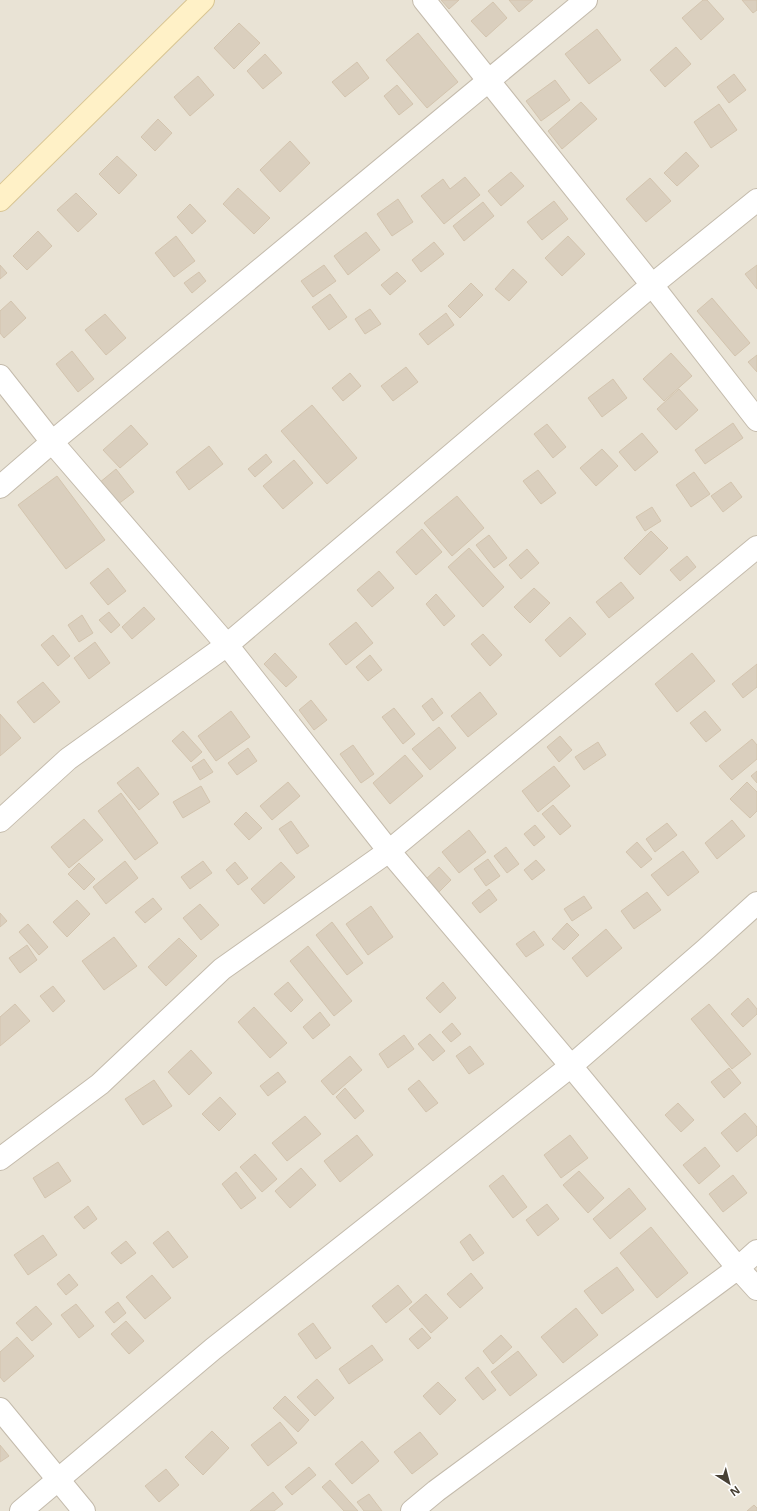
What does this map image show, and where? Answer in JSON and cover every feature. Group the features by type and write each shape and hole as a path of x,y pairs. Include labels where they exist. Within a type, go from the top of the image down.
{"street":[{"path":"0,200 203,0"},
{"path":"424,0 652,285 757,420"},
{"path":"0,486 586,0"},
{"path":"0,821 68,759 227,645 652,285 757,200"},
{"path":"0,376 52,442 227,645 389,851 757,1289"},
{"path":"0,1159 100,1084 222,969 389,851 757,548"},
{"path":"21,1511 213,1349 571,1066 757,903"},
{"path":"412,1511 442,1487 738,1268 757,1251"},
{"path":"0,1409 84,1511"}],"shaded area":[{"path":"0,0 757,0 757,1511 0,1511"}],"building":[{"path":"441,0 459,0 449,9"},
{"path":"509,0 533,0 519,12"},
{"path":"703,0 707,0 724,19 701,40 682,18"},
{"path":"742,0 757,0 757,10 753,13"},
{"path":"493,2 507,18 486,37 471,21"},
{"path":"239,23 260,43 234,69 214,48"},
{"path":"597,29 621,60 589,84 565,54"},
{"path":"418,33 458,82 427,108 386,60"},
{"path":"676,47 691,64 665,87 650,70"},
{"path":"265,54 282,73 263,89 247,71"},
{"path":"357,62 369,78 345,97 332,82"},
{"path":"734,74 746,90 729,103 717,87"},
{"path":"198,76 214,95 190,116 174,97"},
{"path":"555,80 570,100 541,121 526,101"},
{"path":"397,85 413,104 399,115 384,96"},
{"path":"581,102 597,119 562,149 548,131"},
{"path":"719,104 737,130 711,148 694,122"},
{"path":"158,119 172,133 155,151 141,137"},
{"path":"290,141 310,163 280,192 260,170"},
{"path":"686,152 699,166 677,186 664,173"},
{"path":"117,156 137,175 119,194 99,174"},
{"path":"511,172 524,186 501,206 488,191"},
{"path":"465,177 480,195 444,224 421,196 443,179 450,189"},
{"path":"650,178 671,201 646,222 626,199"},
{"path":"238,188 270,218 254,234 223,204"},
{"path":"76,193 97,214 78,232 57,210"},
{"path":"398,199 413,222 392,236 377,214"},
{"path":"554,201 568,219 542,240 527,222"},
{"path":"483,202 494,216 464,241 453,226"},
{"path":"190,204 206,221 192,234 177,217"},
{"path":"38,231 52,246 27,270 13,256"},
{"path":"366,232 380,250 348,275 334,256"},
{"path":"176,236 195,261 174,277 155,253"},
{"path":"568,236 585,254 562,276 545,258"},
{"path":"434,242 444,254 421,272 412,260"},
{"path":"0,265 7,273 0,279"},
{"path":"324,265 336,281 313,297 301,281"},
{"path":"757,265 757,289 745,274"},
{"path":"513,269 527,282 509,301 495,289"},
{"path":"199,272 206,281 192,293 184,283"},
{"path":"397,272 406,281 390,295 381,285"},
{"path":"471,283 483,295 460,318 448,306"},
{"path":"330,294 347,317 329,330 312,307"},
{"path":"712,298 750,343 735,356 697,311"},
{"path":"11,301 26,318 4,338 0,333 0,311"},
{"path":"370,309 381,324 365,334 355,319"},
{"path":"446,313 454,325 428,345 419,334"},
{"path":"105,314 126,338 106,355 85,330"},
{"path":"72,351 94,379 78,392 56,364"},
{"path":"671,353 692,376 664,401 643,379"},
{"path":"757,355 757,372 748,362"},
{"path":"406,367 418,382 393,401 381,386"},
{"path":"350,373 361,386 343,401 332,388"},
{"path":"613,379 627,398 602,417 588,398"},
{"path":"679,389 698,410 676,430 657,409"},
{"path":"312,405 357,458 327,484 281,431"},
{"path":"733,423 743,438 705,464 695,450"},
{"path":"547,424 566,447 553,458 534,434"},
{"path":"131,425 148,444 120,468 103,450"},
{"path":"642,433 658,452 635,471 619,452"},
{"path":"209,446 223,464 189,490 176,472"},
{"path":"602,449 618,466 596,486 580,468"},
{"path":"266,454 272,462 255,477 248,469"},
{"path":"294,460 313,483 283,509 263,486"},
{"path":"116,469 134,492 117,505 99,483"},
{"path":"538,470 556,493 541,504 523,481"},
{"path":"694,472 710,494 691,507 676,485"},
{"path":"57,476 105,540 66,569 18,505"},
{"path":"731,482 742,497 723,512 711,496"},
{"path":"457,496 484,528 452,556 424,523"},
{"path":"652,507 661,521 645,531 636,517"},
{"path":"422,529 442,552 416,575 396,552"},
{"path":"651,531 668,548 640,575 624,558"},
{"path":"489,535 507,558 494,568 476,545"},
{"path":"469,548 504,587 483,607 448,567"},
{"path":"527,549 539,563 521,579 509,565"},
{"path":"687,556 696,567 680,581 670,570"},
{"path":"108,568 126,591 108,605 90,583"},
{"path":"379,571 394,588 372,607 357,590"},
{"path":"621,582 634,598 609,618 596,602"},
{"path":"534,588 550,603 530,623 514,607"},
{"path":"436,594 455,616 444,626 426,604"},
{"path":"144,607 155,619 132,639 122,627"},
{"path":"109,612 120,625 111,633 99,620"},
{"path":"82,615 93,633 79,642 68,625"},
{"path":"570,617 586,634 560,657 545,640"},
{"path":"356,622 373,643 346,665 329,644"},
{"path":"483,634 502,655 490,666 471,644"},
{"path":"53,635 70,656 58,666 41,645"},
{"path":"95,642 110,663 89,679 74,658"},
{"path":"275,653 297,677 286,687 264,664"},
{"path":"692,653 715,681 677,712 655,684"},
{"path":"370,655 382,670 368,681 356,667"},
{"path":"757,664 757,687 743,698 732,684"},
{"path":"43,682 60,702 34,723 17,702"},
{"path":"480,692 497,714 468,737 451,716"},
{"path":"432,698 443,713 433,721 422,706"},
{"path":"311,700 327,720 314,730 299,710"},
{"path":"394,708 415,734 403,744 382,717"},
{"path":"231,711 250,737 216,761 198,736"},
{"path":"705,711 721,730 706,742 690,723"},
{"path":"0,714 21,738 0,756"},
{"path":"439,727 456,748 430,770 412,749"},
{"path":"183,731 202,752 191,762 172,741"},
{"path":"560,736 572,750 559,762 547,747"},
{"path":"752,739 757,745 757,759 732,780 719,766"},
{"path":"598,742 606,755 584,770 575,757"},
{"path":"353,745 374,774 361,783 340,754"},
{"path":"248,748 257,761 237,775 228,763"},
{"path":"405,755 423,776 390,804 373,783"},
{"path":"204,759 213,772 200,780 192,767"},
{"path":"554,766 570,786 538,812 522,791"},
{"path":"138,767 159,794 139,810 117,783"},
{"path":"757,771 757,783 751,776"},
{"path":"288,782 300,796 272,820 260,806"},
{"path":"747,782 757,792 757,811 750,818 730,799"},
{"path":"201,786 210,802 183,818 173,802"},
{"path":"121,793 158,843 135,860 98,811"},
{"path":"553,805 571,826 560,835 542,814"},
{"path":"246,812 262,828 249,840 234,824"},
{"path":"84,819 103,840 69,868 51,847"},
{"path":"732,820 745,836 717,859 705,843"},
{"path":"291,821 309,846 297,854 279,829"},
{"path":"667,823 677,835 655,852 646,839"},
{"path":"535,825 545,837 534,846 524,834"},
{"path":"469,830 486,852 459,873 442,852"},
{"path":"637,842 652,859 641,868 626,852"},
{"path":"506,847 519,864 507,873 494,856"},
{"path":"683,851 699,872 668,896 651,875"},
{"path":"488,859 500,876 486,886 474,869"},
{"path":"536,860 545,870 532,880 524,870"},
{"path":"125,861 138,878 106,904 93,887"},
{"path":"203,861 212,873 190,889 181,877"},
{"path":"235,862 248,878 238,885 226,870"},
{"path":"281,862 295,877 264,904 251,889"},
{"path":"79,863 95,879 84,890 68,874"},
{"path":"439,867 451,880 438,893 425,880"},
{"path":"489,889 497,900 480,913 472,903"},
{"path":"647,892 661,910 634,929 621,911"},
{"path":"584,896 592,908 572,921 564,909"},
{"path":"153,898 162,909 145,923 135,912"},
{"path":"77,900 90,914 67,937 53,922"},
{"path":"200,904 219,925 201,940 183,918"},
{"path":"371,906 393,937 368,955 346,924"},
{"path":"0,913 7,921 0,927"},
{"path":"332,922 363,963 347,975 316,935"},
{"path":"567,923 579,935 564,950 552,939"},
{"path":"28,924 48,947 39,955 19,932"},
{"path":"606,929 622,948 587,977 572,958"},
{"path":"534,931 544,945 526,957 516,944"},
{"path":"114,937 137,966 104,990 82,961"},
{"path":"179,938 197,956 166,986 148,967"},
{"path":"27,945 37,960 20,973 9,958"},
{"path":"308,946 352,1001 334,1016 290,961"},
{"path":"288,982 303,1000 291,1012 274,994"},
{"path":"443,982 456,998 440,1013 426,998"},
{"path":"53,986 65,1001 53,1012 40,996"},
{"path":"748,998 757,1009 757,1014 743,1027 731,1014"},
{"path":"15,1004 30,1021 0,1046 0,1017"},
{"path":"709,1004 751,1054 732,1069 691,1019"},
{"path":"254,1007 287,1043 270,1058 238,1022"},
{"path":"320,1012 330,1025 313,1039 303,1027"},
{"path":"452,1023 461,1034 451,1042 442,1032"},
{"path":"430,1034 445,1051 433,1061 418,1044"},
{"path":"404,1035 414,1049 388,1068 379,1054"},
{"path":"470,1046 484,1064 469,1074 456,1056"},
{"path":"191,1050 212,1073 189,1095 168,1072"},
{"path":"350,1056 362,1070 333,1095 321,1081"},
{"path":"729,1068 741,1083 724,1098 711,1082"},
{"path":"278,1072 286,1082 268,1096 260,1086"},
{"path":"154,1080 172,1106 143,1125 125,1099"},
{"path":"419,1080 438,1103 426,1112 408,1089"},
{"path":"345,1088 364,1111 355,1119 336,1097"},
{"path":"220,1097 236,1114 219,1131 202,1114"},
{"path":"678,1103 694,1120 681,1132 665,1115"},
{"path":"745,1113 757,1127 757,1135 737,1152 721,1133"},
{"path":"305,1116 321,1134 287,1161 272,1143"},
{"path":"357,1135 373,1155 340,1182 324,1161"},
{"path":"570,1135 588,1158 561,1178 544,1155"},
{"path":"705,1147 720,1166 699,1184 683,1165"},
{"path":"255,1154 277,1179 262,1192 240,1167"},
{"path":"58,1162 71,1181 45,1198 33,1178"},
{"path":"301,1168 316,1185 290,1208 275,1191"},
{"path":"579,1171 604,1198 588,1213 563,1185"},
{"path":"236,1172 256,1198 241,1209 222,1184"},
{"path":"503,1175 527,1207 513,1218 489,1186"},
{"path":"733,1175 747,1193 723,1212 709,1194"},
{"path":"629,1188 646,1209 610,1239 593,1219"},
{"path":"547,1204 559,1219 538,1236 526,1220"},
{"path":"88,1206 97,1219 84,1229 74,1217"},
{"path":"651,1227 688,1273 657,1298 620,1253"},
{"path":"168,1231 188,1257 173,1268 153,1243"},
{"path":"470,1234 484,1253 473,1261 460,1242"},
{"path":"43,1235 57,1255 28,1275 14,1255"},
{"path":"126,1241 136,1253 121,1264 111,1253"},
{"path":"617,1267 634,1290 602,1314 584,1291"},
{"path":"471,1273 483,1288 460,1308 447,1294"},
{"path":"69,1274 78,1285 66,1295 57,1284"},
{"path":"152,1275 171,1298 145,1319 126,1297"},
{"path":"398,1285 412,1302 386,1323 372,1306"},
{"path":"426,1294 448,1318 431,1333 409,1309"},
{"path":"118,1302 126,1313 114,1323 105,1312"},
{"path":"76,1304 94,1326 79,1338 61,1315"},
{"path":"36,1306 52,1324 32,1341 16,1323"},
{"path":"576,1308 598,1335 563,1363 541,1337"},
{"path":"126,1321 144,1341 129,1354 111,1334"},
{"path":"313,1323 331,1348 316,1359 298,1334"},
{"path":"422,1328 431,1338 418,1349 409,1339"},
{"path":"501,1335 512,1347 493,1364 483,1351"},
{"path":"17,1337 34,1356 4,1382 0,1377 0,1352"},
{"path":"372,1345 383,1360 349,1384 339,1369"},
{"path":"518,1351 537,1375 510,1396 491,1372"},
{"path":"478,1367 496,1390 483,1400 465,1378"},
{"path":"317,1379 334,1398 315,1416 297,1397"},
{"path":"438,1382 456,1400 440,1415 423,1396"},
{"path":"285,1396 309,1420 298,1432 273,1408"},
{"path":"280,1422 297,1443 268,1466 251,1445"},
{"path":"212,1431 229,1448 203,1475 185,1457"},
{"path":"420,1432 438,1454 412,1474 394,1452"},
{"path":"362,1441 379,1461 352,1484 335,1464"},
{"path":"0,1445 9,1456 0,1462"},
{"path":"309,1467 316,1475 292,1495 285,1487"},
{"path":"166,1469 179,1485 159,1502 145,1486"},
{"path":"330,1480 358,1511 344,1511 322,1487"},
{"path":"273,1492 283,1504 274,1511 250,1511"},
{"path":"369,1494 382,1511 364,1511 357,1502"},
{"path":"754,1505 757,1508 757,1511 747,1511"}]}
